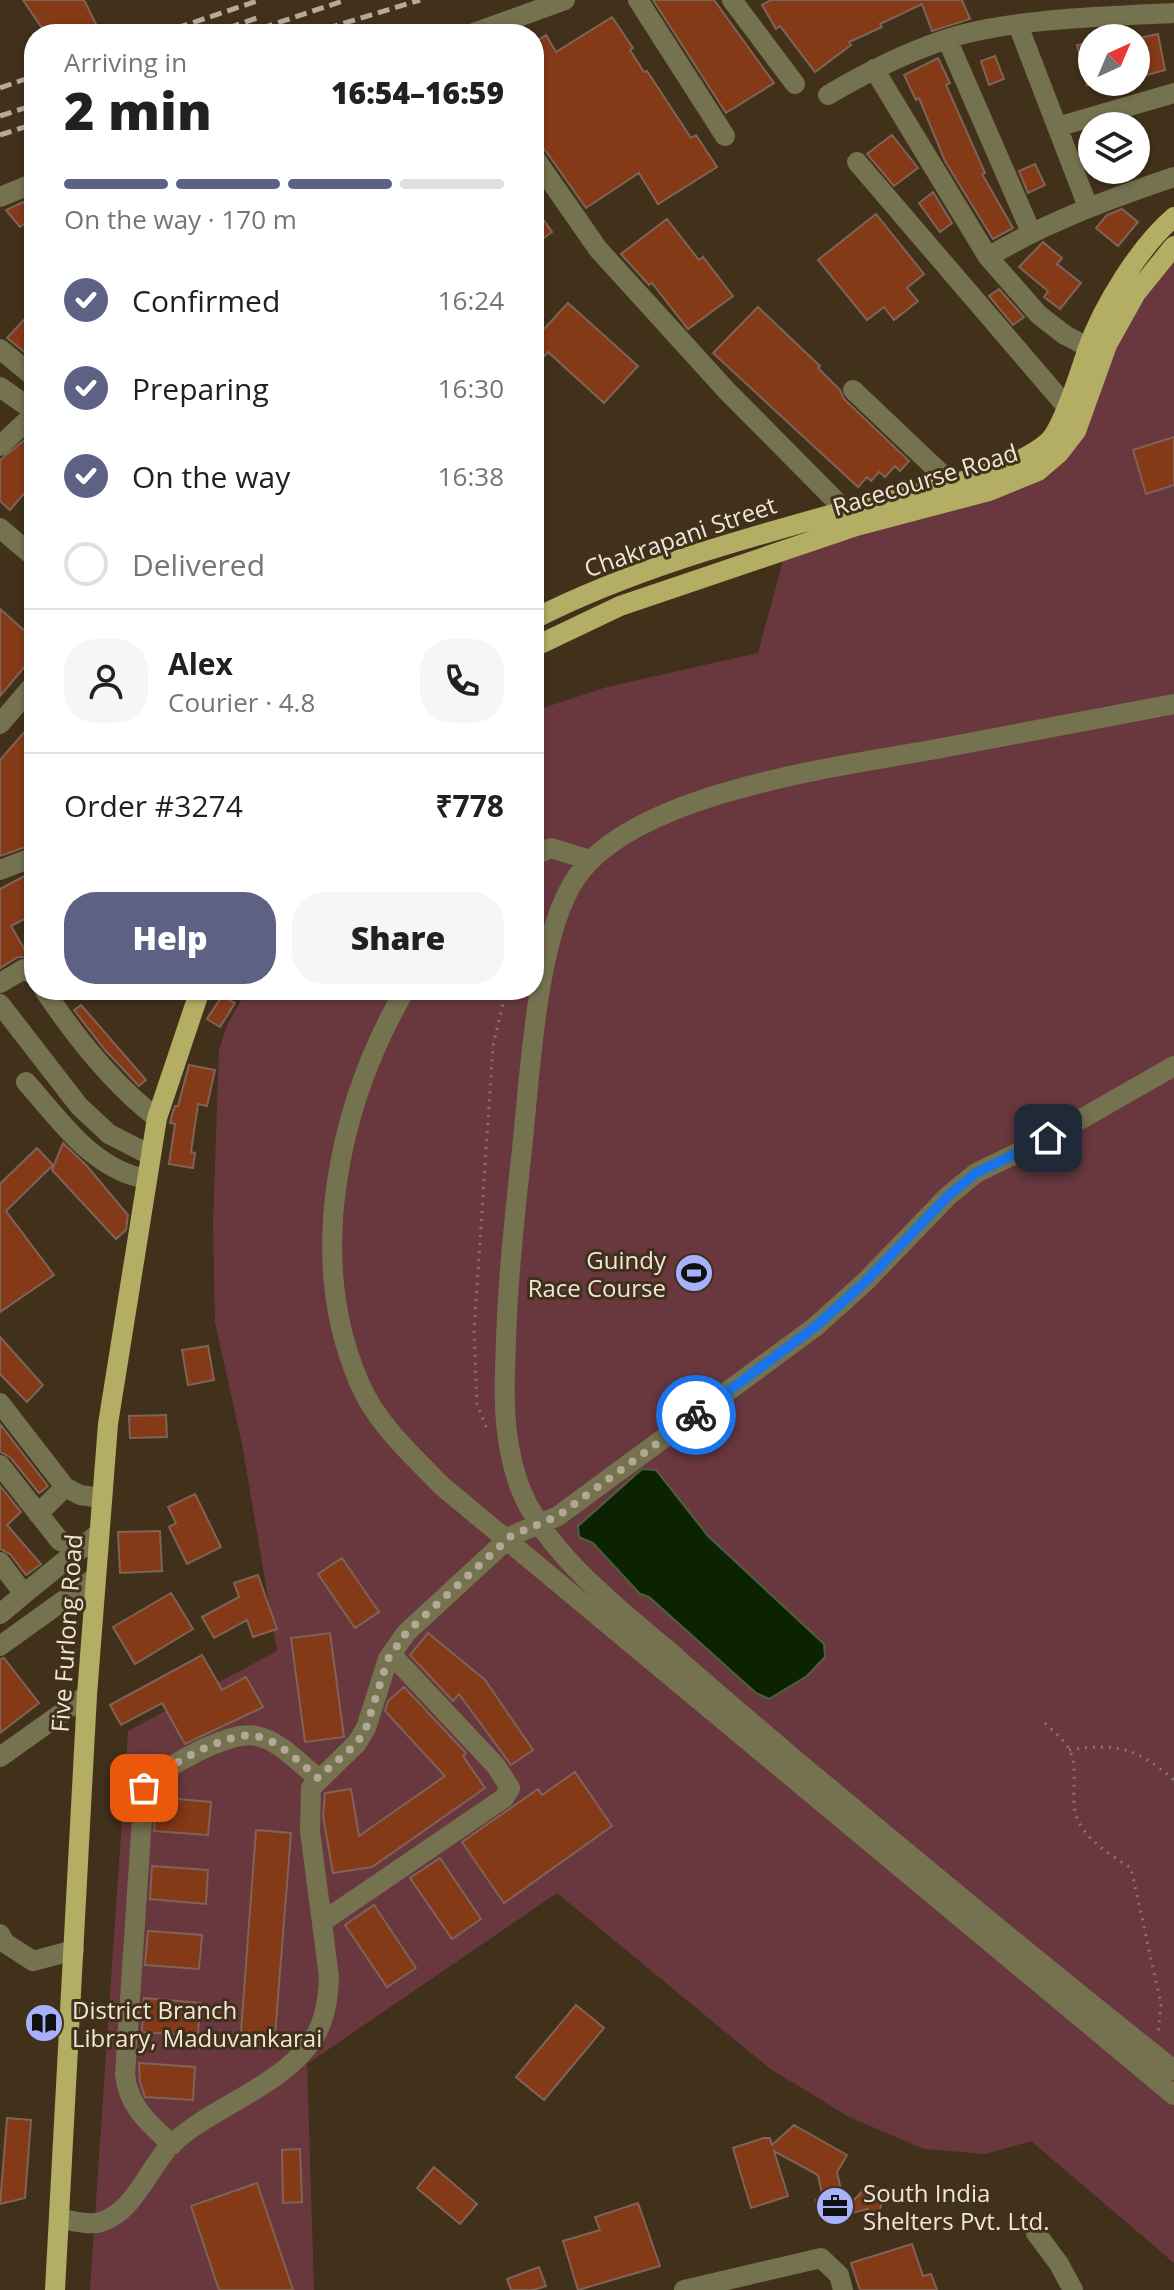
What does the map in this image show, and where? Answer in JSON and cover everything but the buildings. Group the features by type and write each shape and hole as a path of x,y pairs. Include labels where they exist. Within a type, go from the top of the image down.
{"main road":[{"name":"Racecourse Road","path":"851,518 989,491 1038,471 1059,453 1076,431 1096,351 1131,266 1174,217"},
{"name":"Racecourse Road","path":"544,642 620,606 851,518 988,473 1036,450 1051,440 1082,372 1136,293 1174,246"},
{"name":"Chakrapani Street","path":"544,615 632,576 851,518"},
{"name":"Five Furlong Road","path":"55,2290 87,1695 108,1424 157,1118 197,1000"}],"street":[{"path":"499,24 565,0"},
{"path":"638,0 725,136"},
{"path":"742,3 795,84"},
{"path":"828,95 874,69 947,39 1018,25 1174,13"},
{"path":"1018,25 1088,207"},
{"path":"947,39 1031,232"},
{"path":"874,69 988,257 1039,315 1065,335 1096,351"},
{"path":"1057,127 1174,93"},
{"path":"857,162 1066,406"},
{"path":"544,171 598,249 727,391 851,518"},
{"path":"988,257 1031,232 1088,207 1174,177"},
{"path":"0,197 24,187"},
{"path":"0,349 24,369"},
{"path":"0,365 24,383"},
{"path":"0,387 24,405"},
{"path":"853,390 951,483"},
{"path":"0,446 24,422"},
{"path":"0,528 24,548"},
{"path":"0,724 24,696"},
{"path":"544,974 569,892 590,860 618,839 660,816 720,794 806,773 1174,704"},
{"path":"544,851 551,848 590,860"},
{"path":"0,870 24,861"},
{"path":"0,983 24,969"},
{"path":"51,1000 69,1028 140,1106 157,1118"},
{"path":"399,1000 357,1096 343,1151 333,1221 332,1275 345,1344 360,1385 388,1426 442,1486 1174,2095"},
{"path":"539,1000 508,1281 504,1394 506,1439 518,1482 540,1525 623,1612 733,1708 1026,1953 1174,2070"},
{"path":"0,1004 79,1106 109,1134 150,1155"},
{"path":"59,2219 98,2223 111,2217 131,2199 172,2145 288,2065 312,2040 328,2000 329,1977 308,1812 311,1788 362,1735 391,1654 406,1633 507,1540 540,1525 597,1489 815,1327 865,1282 948,1196 976,1173 1048,1138 1174,1066"},
{"path":"26,1082 94,1157 127,1176 146,1179"},
{"path":"0,1403 65,1487 80,1495 101,1498"},
{"path":"0,1465 60,1541 81,1549"},
{"path":"38,1514 65,1487"},
{"path":"0,1614 99,1533"},
{"path":"0,1562 24,1594"},
{"path":"0,1646 96,1577"},
{"path":"322,1922 504,1798 510,1788 496,1766 391,1654"},
{"path":"0,1757 87,1695"},
{"path":"172,2145 135,2108 125,2074 144,1788 170,1767 205,1749 247,1735 272,1742 318,1778"},
{"path":"0,1934 5,1943 33,1961 74,1950"},
{"path":"1036,2233 1059,2264 1073,2290"},
{"path":"684,2290 821,2258 839,2275 843,2290"}],"path":[{"path":"488,1431 477,1404 474,1332 493,1046 504,1000"},
{"path":"1045,1723 1069,1750 1073,1763 1072,1804 1081,1827 1097,1846 1131,1868 1161,2004 1161,2026 1151,2051"},
{"path":"1069,1750 1095,1746 1129,1750 1147,1757 1174,1780"}],"shaded area":[{"name":"Guindy Race Course","path":"1174,256 1174,2263 1031,2141 986,2154 924,2149 849,2117 769,2068 557,1893 307,2064 314,2290 90,2290 128,1731 277,1651 242,1444 215,1322 213,1224 219,1050 227,1025 241,1000 544,1000 544,708 607,687 758,653 783,561 1022,475 1127,318"},
{"path":"642,1469 656,1470 708,1536 824,1644 825,1657 807,1676 769,1699 756,1693 649,1597 640,1594 593,1543 579,1537 578,1526"}],"railway":[{"path":"189,24 260,0"},
{"path":"274,24 346,0"},
{"path":"342,24 420,0"},
{"path":"240,24 257,18"},
{"path":"0,88 24,80"},
{"path":"0,116 24,108"},
{"path":"0,135 24,127"}],"way so far":[{"path":"144,1788 170,1767 205,1749 247,1735 272,1742 318,1778 357,1743 366,1728 388,1659 406,1633 511,1536 558,1516 696,1415"}],"place":[{"name":"Guindy Race Course","path":"694,1273"},
{"name":"District Branch Library, Maduvankarai","path":"44,2023"},
{"name":"South India Shelters Pvt. Ltd.","path":"835,2206"}],"route":[{"path":"696,1415 815,1327 865,1282 948,1196 976,1173 1048,1138"}]}
